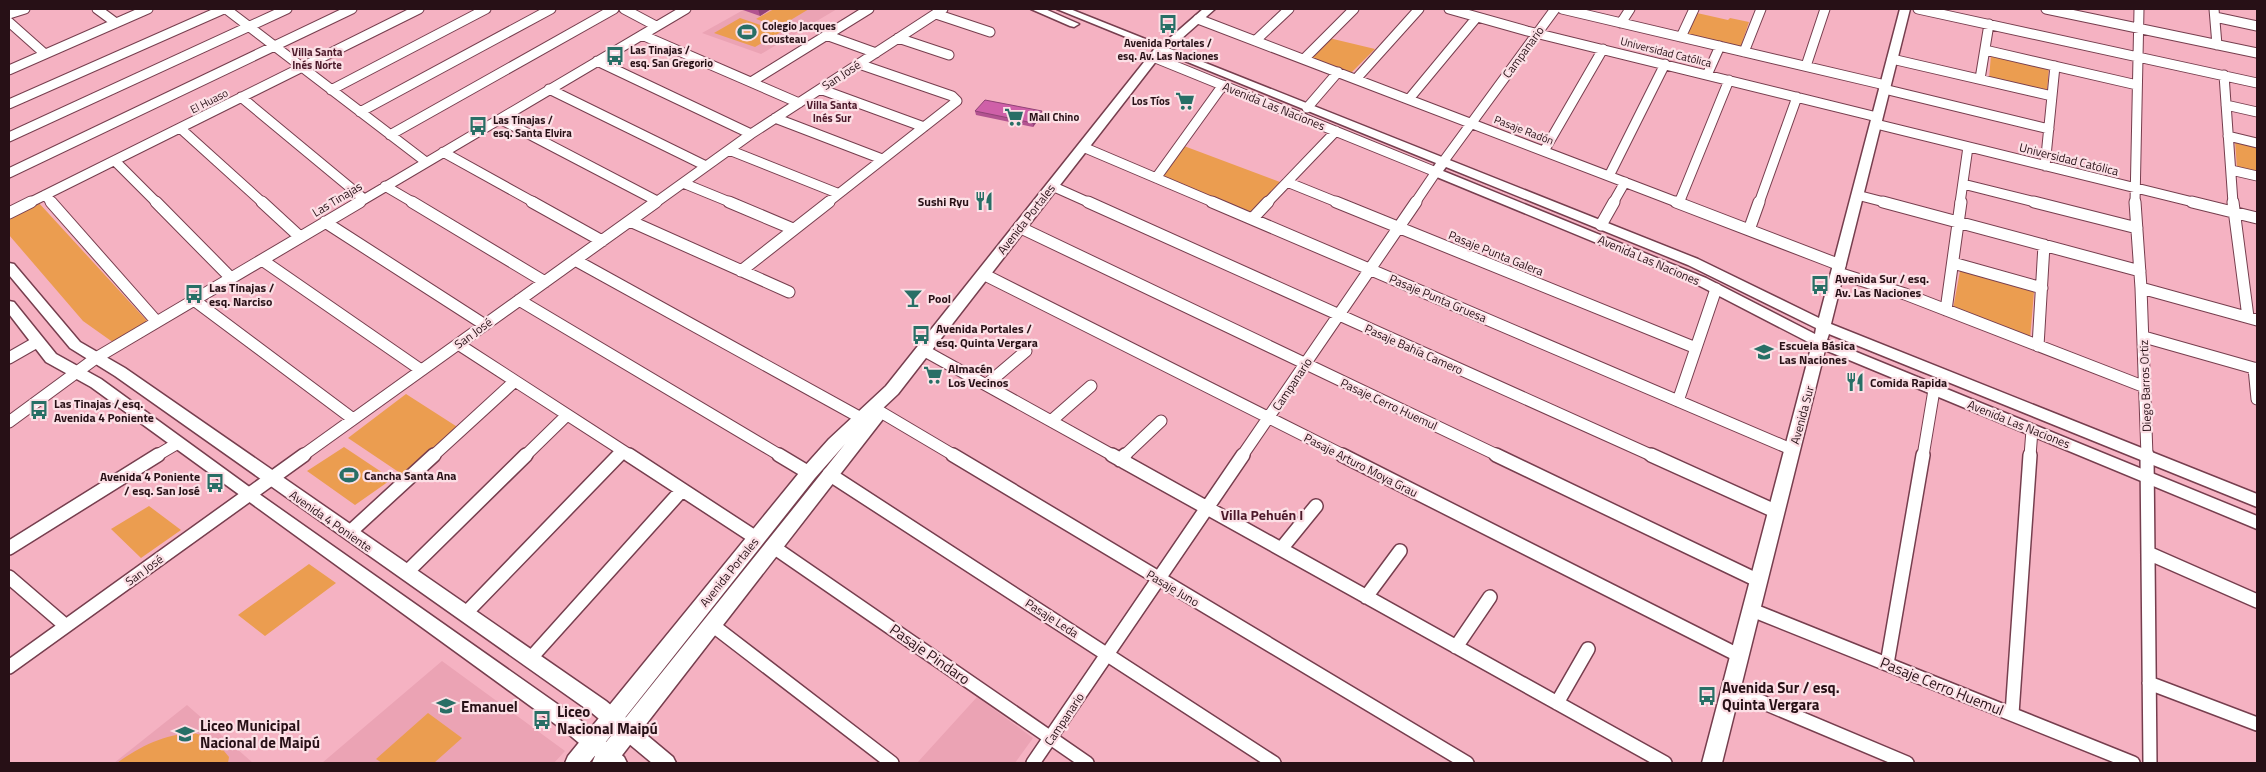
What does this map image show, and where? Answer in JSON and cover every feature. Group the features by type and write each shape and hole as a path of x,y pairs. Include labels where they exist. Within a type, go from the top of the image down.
{"main road":[{"name":"Avenida Portales","path":"610,761 621,724 764,542 830,474 880,411 892,390 1156,53 1168,45 1197,14 1210,9"},
{"name":"Avenida Portales","path":"576,763 593,742 621,724 711,624 809,473 861,418 892,390"}],"street":[{"path":"9,14 25,9"},
{"path":"97,9 116,23"},
{"path":"9,70 148,9"},
{"path":"9,104 225,9 426,162"},
{"path":"9,137 287,9"},
{"path":"9,173 352,9"},
{"name":"El Huaso","path":"9,213 419,9"},
{"path":"331,90 486,9"},
{"path":"360,112 550,9"},
{"path":"390,135 614,9"},
{"path":"624,9 656,26"},
{"name":"Las Tinajas","path":"9,422 96,358 686,9"},
{"path":"751,82 870,9"},
{"name":"San José","path":"9,667 751,134 943,9"},
{"name":"Avenida Las Naciones","path":"1036,9 1306,108 1335,125 1440,167 1601,226 1714,271 1823,335 1934,390 2257,522"},
{"name":"Avenida Las Naciones","path":"1062,9 1223,85 1324,126 1335,125"},
{"path":"1255,41 1289,9"},
{"path":"1304,60 1354,9"},
{"path":"1356,79 1419,9"},
{"name":"Universidad Católica","path":"1449,9 1537,33 1797,97 1968,147 2257,218"},
{"name":"Campanario","path":"1033,763 1398,227 1555,9"},
{"path":"1562,9 1806,66 2049,129"},
{"path":"1621,23 1630,9"},
{"path":"1680,37 1694,9"},
{"path":"1744,52 1761,9"},
{"path":"1806,66 1825,9"},
{"name":"Avenida Sur","path":"1712,763 1905,9"},
{"path":"1918,9 2257,83"},
{"path":"2046,9 2257,54"},
{"name":"Diego Barros Ortiz","path":"2138,9 2134,188 2144,337 2148,478 2150,763"},
{"path":"2217,45 2215,13 2257,26"},
{"path":"936,14 990,32"},
{"name":"Pasaje Radón","path":"1197,14 1255,41 1626,182 1749,230 1839,269 2145,387"},
{"path":"1409,99 1477,17"},
{"path":"9,22 45,54"},
{"path":"1980,79 1989,24"},
{"path":"642,35 799,103"},
{"path":"826,35 876,53"},
{"path":"898,38 949,55"},
{"path":"1707,75 1720,46"},
{"path":"1544,151 1603,49"},
{"path":"1985,50 2137,85"},
{"path":"1892,59 2052,96"},
{"path":"597,62 751,134"},
{"path":"741,271 837,193 955,104 957,100 952,96 859,64"},
{"path":"1609,176 1665,64"},
{"path":"2045,166 2055,66"},
{"path":"1306,108 1338,72"},
{"path":"2141,288 2253,318 2234,212 2224,76"},
{"path":"1679,203 1729,80"},
{"path":"1156,178 1223,85"},
{"path":"549,89 706,166"},
{"path":"820,89 924,127"},
{"path":"242,97 364,199"},
{"path":"1749,230 1797,97"},
{"path":"2226,105 2257,112"},
{"path":"775,118 882,159"},
{"path":"500,119 657,202"},
{"path":"1252,219 1287,182 1335,125"},
{"path":"180,128 300,237"},
{"path":"2228,136 2257,143"},
{"name":"Pasaje Punta Gruesa","path":"1083,147 1793,450"},
{"path":"1946,310 1968,147"},
{"path":"729,150 837,193"},
{"path":"443,152 602,240"},
{"path":"114,161 231,278"},
{"name":"Avenida Las Naciones","path":"1440,167 1823,335 2146,456 2257,501"},
{"path":"2231,170 2257,176"},
{"name":"Pasaje Punta Galera","path":"1287,182 1696,348"},
{"path":"1601,226 1626,182"},
{"path":"683,183 793,229"},
{"path":"1964,184 2137,228"},
{"path":"385,186 544,282"},
{"name":"Pasaje Bahía Camero","path":"1052,186 1776,512"},
{"path":"45,195 157,322"},
{"path":"1857,195 2140,271"},
{"path":"630,221 789,292"},
{"path":"325,222 485,325"},
{"name":"Pasaje Cerro Huemul","path":"1020,227 1759,581"},
{"path":"2038,346 2044,245"},
{"path":"262,260 421,370"},
{"path":"576,260 861,418"},
{"path":"1953,263 2042,288"},
{"name":"Avenida 4 Poniente","path":"9,267 71,342 114,368 270,479 530,659 621,724 666,763"},
{"name":"Pasaje Arturo Moya Grau","path":"983,274 1740,656"},
{"path":"1678,401 1716,289"},
{"path":"194,300 353,420"},
{"path":"519,300 809,473"},
{"path":"9,307 51,358 96,383 593,742 610,761"},
{"path":"2144,337 2256,368 2257,400"},
{"path":"9,358 37,342"},
{"name":"Pasaje Pindaro","path":"458,344 764,542 1087,763"},
{"path":"923,350 1666,763"},
{"path":"986,385 1026,351"},
{"path":"349,533 515,381"},
{"path":"1051,421 1091,386"},
{"path":"1887,664 1934,390"},
{"name":"Pasaje Juno","path":"880,411 1158,580 1466,763"},
{"path":"406,573 567,415"},
{"path":"1120,460 1161,421"},
{"path":"2012,714 2032,430"},
{"path":"9,548 178,443"},
{"path":"466,614 623,451"},
{"name":"Pasaje Leda","path":"830,474 1274,763"},
{"path":"530,659 682,490"},
{"path":"1281,549 1316,506"},
{"path":"1366,597 1400,551"},
{"path":"2148,554 2257,601"},
{"path":"9,577 66,626"},
{"path":"1456,647 1490,596"},
{"name":"Pasaje Cerro Huemul","path":"1752,610 2133,763"},
{"path":"711,624 892,763"},
{"path":"1557,703 1588,649"},
{"path":"2149,683 2257,724"},
{"path":"1731,689 1907,763"}],"shaded area":[{"name":"Colegio Jacques Cousteau","path":"745,9 837,9 761,54 702,33"},
{"path":"774,9 809,9 779,27 756,19"},
{"path":"1697,13 1728,20 1730,18 1749,22 1740,49 1685,36"},
{"name":"Colegio Jacques Cousteau","path":"740,18 781,32 755,47 714,33"},
{"path":"1329,38 1375,49 1350,74 1310,60"},
{"path":"1991,55 2049,67 2047,92 1989,79"},
{"path":"2235,141 2257,146 2257,173 2237,168"},
{"path":"1184,146 1280,182 1249,215 1161,177"},
{"path":"38,202 148,322 114,343 83,321 9,235 9,216"},
{"path":"1960,271 2034,292 2030,339 1953,309"},
{"path":"406,394 459,428 406,477 348,438"},
{"name":"Cancha Santa Ana","path":"344,447 392,479 355,505 307,471"},
{"path":"149,506 181,530 141,558 111,529"},
{"path":"309,564 336,583 265,636 238,615"},
{"name":"Emanuel","path":"442,661 565,751 554,763 322,763"},
{"path":"977,697 1033,738 1015,763 917,763"},
{"name":"Liceo Municipal Nacional de Maipú","path":"187,705 253,763 114,763"},
{"path":"428,713 462,738 434,763 382,763 376,759"},
{"path":"194,733 214,739 229,757 228,763 117,763 135,751 163,738"}],"building":[{"name":"Mall Chino","path":"985,100 1042,111 1033,123 975,111"}],"place":[{"name":"Avenida Portales / esq. Av. Las Naciones","path":"1168,24"},
{"name":"Colegio Jacques Cousteau","path":"747,32"},
{"name":"Las Tinajas / esq. San Gregorio","path":"615,56"},
{"name":"Los Tíos","path":"1185,101"},
{"name":"Mall Chino","path":"1014,117"},
{"name":"Las Tinajas / esq. Santa Elvira","path":"478,126"},
{"name":"Sushi Ryu","path":"984,201"},
{"name":"Avenida Sur / esq. Av. Las Naciones","path":"1820,285"},
{"name":"Las Tinajas / esq. Narciso","path":"194,294"},
{"name":"Pool","path":"913,298"},
{"name":"Avenida Portales / esq. Quinta Vergara","path":"921,335"},
{"name":"Escuela Básica Las Naciones","path":"1764,352"},
{"name":"Almacén Los Vecinos","path":"933,375"},
{"name":"Comida Rapida","path":"1855,382"},
{"name":"Las Tinajas / esq. Avenida 4 Poniente","path":"39,410"},
{"name":"Cancha Santa Ana","path":"349,475"},
{"name":"Avenida 4 Poniente / esq. San José","path":"215,483"},
{"name":"Avenida Sur / esq. Quinta Vergara","path":"1707,696"},
{"name":"Emanuel","path":"446,706"},
{"name":"Liceo Nacional Maipú","path":"542,720"},
{"name":"Liceo Municipal Nacional de Maipú","path":"185,734"}],"district":[{"name":"Villa Santa Inés Norte","path":"317,58"},
{"name":"Villa Santa Inés Sur","path":"832,111"},
{"name":"Villa Pehuén I","path":"1262,514"}]}
